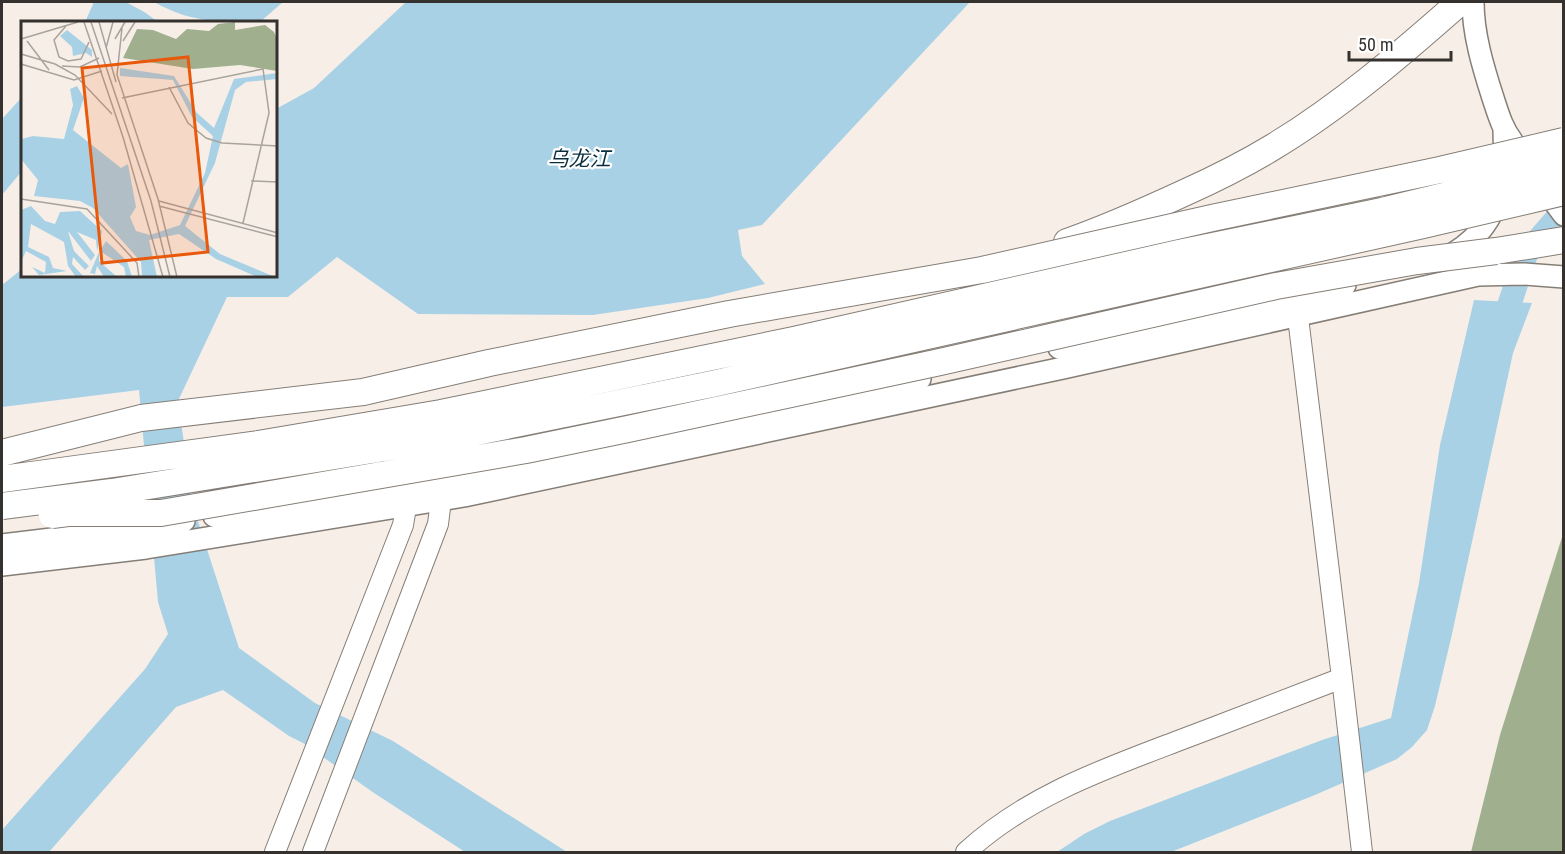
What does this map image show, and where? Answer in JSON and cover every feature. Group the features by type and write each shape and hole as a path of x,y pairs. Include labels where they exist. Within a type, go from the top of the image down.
{"highway":[{"path":"982,270 1093,233 1127,219 1227,173 1274,147 1379,72 1460,2"},
{"path":"2,453 141,418 363,392 489,363 729,314 982,270 1563,141"},
{"path":"2,479 258,444 441,413 1382,211 1563,167"},
{"path":"2,506 112,492 452,437 712,384 1423,225 1558,201"},
{"path":"2,522 68,513 161,513 450,464 627,429 940,362 1276,286 1418,261 1563,240"},
{"path":"1496,251 1563,251"}],"main road":[{"path":"1296,306 1434,264 1458,251 1479,234 1493,213 1501,189 1505,166 1504,130 1485,73 1477,39 1473,2"},
{"path":"1504,130 1558,201"},
{"path":"2,565 144,538 438,490 723,423 1296,306 1478,275 1524,274 1563,277"},
{"path":"2,545 144,538"}],"street":[{"path":"1296,306 1362,852"},
{"path":"313,852 438,524 440,508 438,490"},
{"path":"275,852 403,525 405,513 402,496"},
{"path":"966,852 1021,810 1074,782 1342,678"}],"green space":[{"path":"1563,534 1563,852 1471,852 1500,735"}],"water":[{"path":"94,2 126,2 157,21 85,21"},
{"path":"154,2 283,2 261,21 206,20 168,9"},
{"name":"乌龙江","path":"406,2 970,2 762,225 738,230 742,256 765,284 708,298 593,315 418,314 337,257 288,297 227,297 178,401 193,506 239,648 315,703 393,741 567,852 465,852 223,690 176,707 49,852 2,852 2,830 145,669 168,634 158,602 139,390 2,407 2,285 21,270 21,278 278,278 278,108 314,88"},
{"path":"21,98 21,172 2,195 2,119"},
{"path":"1474,300 1532,303 1513,353 1452,634 1427,730 1397,759 1315,795 1171,852 1057,852 1084,834 1110,821 1322,740 1391,718 1419,583 1440,445"}],"waterway":[{"path":"1500,333 1526,254 1564,210"}]}
